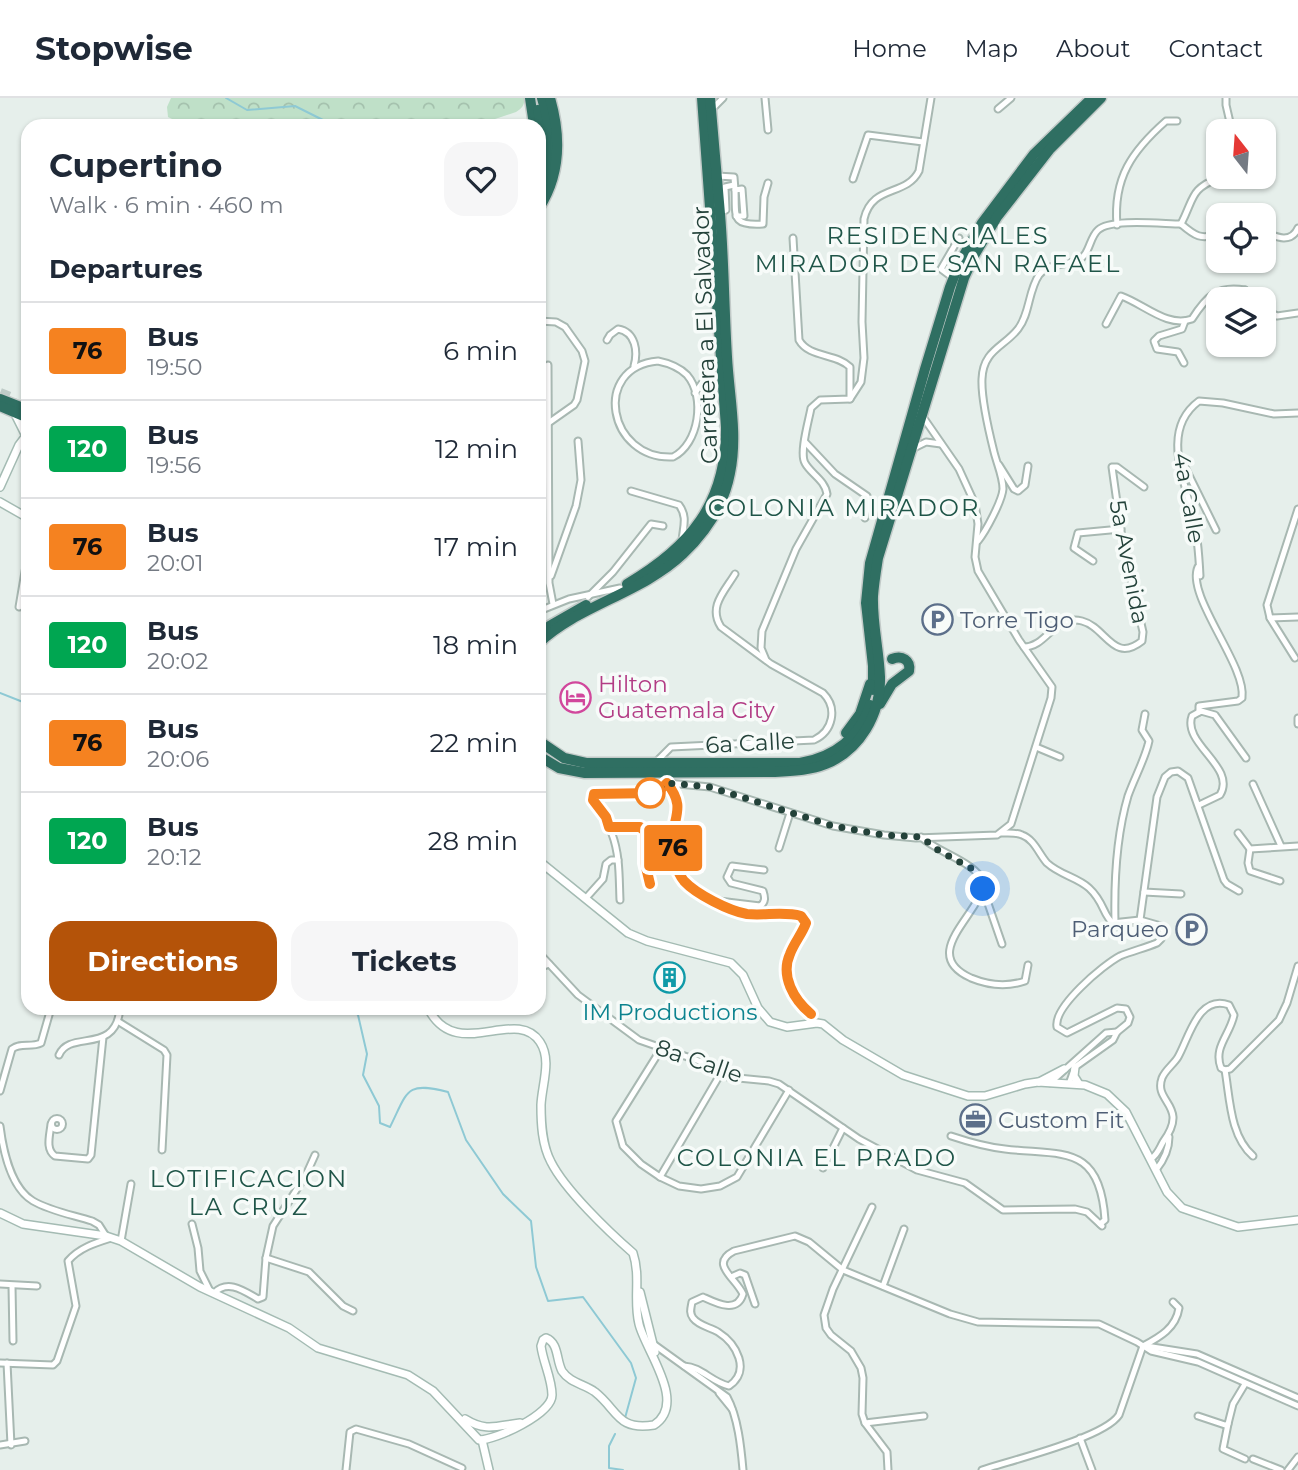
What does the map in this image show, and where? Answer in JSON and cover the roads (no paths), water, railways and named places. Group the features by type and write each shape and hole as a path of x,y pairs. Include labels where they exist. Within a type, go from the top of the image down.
{"highway":[{"path":"530,98 534,119"},
{"path":"542,98 550,124 550,163 546,174"},
{"path":"546,196 551,188 558,144 552,98"},
{"name":"Carretera a El Salvador","path":"546,629 661,563 682,543 714,497 724,462 726,427 702,98"},
{"name":"Carretera a El Salvador","path":"546,638 561,626 671,565 701,534 717,510 727,488 733,439 720,213 721,188 717,176 710,98"},
{"path":"546,747 555,754 576,761 652,764 800,763 834,752 852,737 867,713 874,682 867,617 867,579 875,543 953,278 973,238 1011,183 1042,145 1091,98"},
{"path":"876,710 880,675 874,582 878,558 964,278 997,217 1050,149 1101,98"},
{"path":"538,110 540,119"},
{"path":"546,145 550,163"},
{"path":"948,293 941,328 949,331"},
{"path":"933,343 940,345 933,366 935,373"},
{"path":"0,399 21,407"},
{"path":"0,406 21,415"},
{"path":"546,760 559,768 585,773 667,779 797,771 826,764 859,740 892,684 909,671 906,660 899,657 892,659"},
{"path":"762,763 817,754 837,742 860,714 870,684"}],"main road":[{"path":"14,412 21,427"},
{"path":"0,487 21,444"},
{"path":"21,448 0,501 21,514"},
{"path":"546,867 619,926 639,938 731,963 743,975 762,1014 770,1022 795,1027 823,1024 843,1040 903,1074 968,1096 985,1096 1038,1082 1092,1087 1116,1101 1135,1127 1170,1197 1182,1209 1247,1227 1298,1220"},
{"path":"432,1015 449,1031 476,1033 515,1029 538,1039 546,1059 541,1102 544,1143 550,1161 569,1188 633,1253 644,1332 663,1377 665,1390 663,1417 654,1425 633,1425 617,1417 596,1393 564,1374 554,1343 550,1338 545,1338 541,1346 552,1397 545,1409 513,1430 482,1438"},
{"path":"1075,1067 1074,1076 1079,1084"},
{"path":"1038,1082 1064,1069"},
{"path":"0,1213 23,1224 121,1241 212,1292 281,1323 318,1348 408,1375 433,1391 482,1438"},
{"path":"644,1332 652,1343 655,1359"},
{"path":"458,1416 490,1432 482,1438"},
{"path":"483,1427 494,1429 522,1423"},
{"path":"483,1427 482,1438 489,1470"}],"street":[{"path":"711,111 723,98"},
{"path":"765,98 768,130"},
{"path":"850,399 861,382 864,358 862,322 866,210 882,193 907,185 916,178 931,98"},
{"path":"998,109 1011,98"},
{"path":"1226,98 1229,119"},
{"path":"1117,225 1115,199 1132,156 1143,141 1166,121 1177,121"},
{"path":"853,179 868,135 923,142"},
{"path":"717,176 733,177 736,216 745,225 765,223 764,197 768,183"},
{"path":"1181,224 1196,191 1206,182"},
{"path":"721,188 734,187"},
{"path":"976,544 984,535 1002,494 982,373 992,352 1010,338 1023,322 1041,272 1079,260 1086,253 1096,232 1103,227 1181,224 1206,238"},
{"path":"1276,238 1289,237 1298,228"},
{"path":"793,238 799,340 806,349 844,361 850,367 850,399"},
{"path":"953,278 941,268 959,238"},
{"path":"1106,324 1121,296 1169,320 1185,321 1192,319 1206,300"},
{"path":"1276,315 1298,313"},
{"path":"546,321 556,322 565,327 582,351 585,361 577,400 547,424"},
{"path":"1184,363 1178,352 1160,351 1154,341 1159,335 1182,329 1185,321"},
{"path":"607,340 618,329 625,330 631,335 636,349 634,366 615,398 615,416 629,439 650,454 673,457 685,450 694,435 697,410 695,393 685,373 668,363 648,362 634,366"},
{"path":"695,393 720,362"},
{"path":"548,365 549,583 553,604"},
{"path":"766,660 760,642 762,631 796,549 827,494 824,485 804,460 811,408 814,402 824,399 850,399"},
{"name":"4a Calle","path":"1200,576 1195,523 1181,478 1178,452 1184,418 1189,408 1199,401 1275,414 1298,413"},
{"path":"922,414 959,469 975,504 978,524 975,557 986,587 1052,687 1051,698 1014,818 1001,833"},
{"path":"549,583 576,506 581,480 578,441"},
{"path":"805,442 835,474 868,497 865,518"},
{"path":"910,451 921,443 941,444"},
{"path":"1178,452 1216,530"},
{"path":"997,463 1018,491 1025,485 1028,466"},
{"name":"5a Avenida","path":"1024,647 1036,644 1049,631 1068,620 1088,624 1122,649 1133,647 1142,641 1143,632 1121,530 1112,467 1117,467 1144,486"},
{"path":"631,491 679,505 683,510 688,532"},
{"path":"1295,658 1270,618 1267,605 1298,509"},
{"path":"588,597 651,524 663,526"},
{"path":"1094,561 1074,548 1078,533 1121,530"},
{"path":"1199,564 1196,576 1207,611 1243,688 1242,698 1238,701 1207,703 1199,706 1199,712"},
{"path":"735,574 715,609 715,615 722,627 766,660"},
{"path":"546,608 620,588"},
{"path":"19,607 21,595"},
{"path":"1270,618 1298,617"},
{"path":"749,649 760,642"},
{"name":"6a Calle","path":"652,764 663,757 669,748 814,740 821,736 829,725 832,708 829,698 766,660"},
{"path":"1199,805 1220,795 1223,784 1216,767 1191,728 1192,716 1206,711 1215,715 1246,758"},
{"path":"1114,923 1114,891 1121,827 1129,795 1149,741 1142,730 1145,713"},
{"path":"1298,718 1298,724"},
{"name":"6a Calle","path":"686,747 695,764"},
{"path":"1036,747 1060,757"},
{"path":"1136,930 1157,797 1167,774 1178,771 1185,775 1199,805 1224,880 1239,891"},
{"path":"667,779 710,787 833,826 868,833 921,837 1021,834 1031,840 1046,862 1056,871 1088,887 1114,923 1122,929 1143,929 1147,923"},
{"path":"620,900 618,860 606,817 593,800 594,794 653,793 660,790 667,779"},
{"path":"667,779 678,803 672,839 673,855 683,880 693,889 745,914 784,913 804,919 803,931 787,960 791,989 811,1014"},
{"path":"1253,783 1282,846"},
{"path":"779,848 790,813"},
{"path":"1014,818 1021,834"},
{"path":"609,827 639,827 644,830 645,863 650,884"},
{"path":"1238,833 1250,849 1250,872 1280,881"},
{"path":"921,837 938,850 976,871 984,883 950,943 948,954 953,966 985,983 1004,985 1025,981 1028,965"},
{"path":"1250,849 1298,846"},
{"path":"586,898 603,879 607,862 618,860"},
{"path":"715,901 760,906 765,900 763,891 731,883 727,877 732,866 764,870"},
{"path":"983,889 1002,944"},
{"path":"1144,892 1181,894"},
{"path":"1069,1084 1075,1067 1113,1040 1129,1020 1129,1014 1123,1008 1117,1008 1067,1033 1057,1027 1056,1019 1083,985 1102,968 1118,957 1157,943 1161,939 1163,928 1137,921 1114,923"},
{"name":"8a Calle","path":"546,961 578,995 639,1040 699,1061 739,1080 769,1081 789,1090 843,1128 917,1170 965,1183 1003,1210 1075,1209 1087,1212 1101,1225 1105,1220 1101,1194 1092,1171 1078,1159 1055,1152 978,1144 951,1136"},
{"path":"1225,1070 1230,1069 1279,1020 1298,966"},
{"path":"1151,1159 1158,1154 1169,1137 1175,1121 1164,1095 1162,1077 1180,1054 1192,1024 1205,1009 1222,1002 1229,1005 1234,1015 1232,1025 1221,1042 1219,1064 1225,1070 1237,1135 1243,1147 1253,1156"},
{"path":"0,1091 12,1049 22,1044 32,1046 41,1043 49,1015"},
{"path":"59,1055 66,1046 103,1037 118,1022 119,1015"},
{"path":"118,1022 164,1050 167,1055 162,1150"},
{"path":"1050,1083 1108,1032 1117,1032"},
{"path":"51,1124 51,1154 88,1159 103,1037"},
{"path":"1094,1043 1101,1051"},
{"path":"661,1049 616,1121 622,1146 641,1164 679,1186 720,1186 737,1177 789,1090"},
{"path":"660,1177 721,1073"},
{"path":"0,1126 11,1169 25,1194 41,1205 92,1221 109,1237 73,1254 68,1261 76,1306 60,1356 53,1366 3,1363 11,1444"},
{"path":"823,1168 843,1128"},
{"path":"1156,1170 1169,1146 1169,1137"},
{"path":"192,1224 200,1271 212,1292 231,1286 261,1299 273,1226 306,1175 315,1155"},
{"path":"121,1241 131,1184"},
{"path":"872,1207 828,1300 824,1315 826,1328 851,1351 861,1368 862,1414 865,1423 887,1452 888,1470"},
{"path":"883,1286 904,1228"},
{"path":"684,1366 701,1370 714,1381 727,1386 738,1378 742,1364 738,1354 719,1332 693,1318 690,1312 692,1302 703,1297 733,1306 741,1301 743,1294 722,1262 725,1255 756,1244 796,1236 808,1242 843,1270 950,1314 978,1322 1099,1324 1158,1354 1198,1362 1298,1406"},
{"path":"267,1258 309,1272 343,1306 353,1311"},
{"path":"731,1276 740,1273 745,1275 755,1304"},
{"path":"0,1284 37,1286"},
{"path":"12,1286 13,1341"},
{"path":"982,1470 1080,1438 1108,1426 1116,1419 1143,1346 1161,1337 1175,1322 1179,1308 1173,1302"},
{"path":"652,1343 727,1397 741,1449 743,1470"},
{"path":"1143,1346 1197,1354 1298,1398"},
{"path":"1245,1384 1233,1404 1223,1449 1245,1459"},
{"path":"865,1423 924,1416"},
{"path":"1198,1416 1228,1424"},
{"path":"346,1470 351,1432 356,1429 409,1444 461,1468"},
{"path":"1080,1438 1091,1470"},
{"path":"0,1445 25,1441"},
{"path":"1290,1470 1298,1457"},
{"path":"1253,1459 1281,1470"}],"waterway":[{"path":"226,98 247,110 295,106 321,119"},
{"path":"0,693 21,701"},
{"path":"358,1015 367,1054 363,1075 379,1106 380,1123 390,1127 405,1097 415,1089 448,1092 466,1140 503,1194 531,1221 536,1267 548,1301 583,1297 631,1363 636,1378 625,1418"},
{"path":"615,1434 609,1446 609,1468 623,1470"}],"tunnel":[{"path":"0,393 10,397 14,404 12,409"}],"place":[{"name":"Torre Tigo","path":"937,620"},
{"name":"Hilton Guatemala City","path":"575,697"},
{"name":"Parqueo","path":"1192,929"},
{"name":"IM Productions","path":"670,978"},
{"name":"Custom Fit","path":"975,1120"}],"district":[{"name":"RESIDENCIALES MIRADOR DE SAN RAFAEL","path":"938,250"},
{"name":"COLONIA MIRADOR","path":"844,508"},
{"name":"COLONIA EL PRADO","path":"817,1158"},
{"name":"LOTIFICACION LA CRUZ","path":"249,1193"}]}
